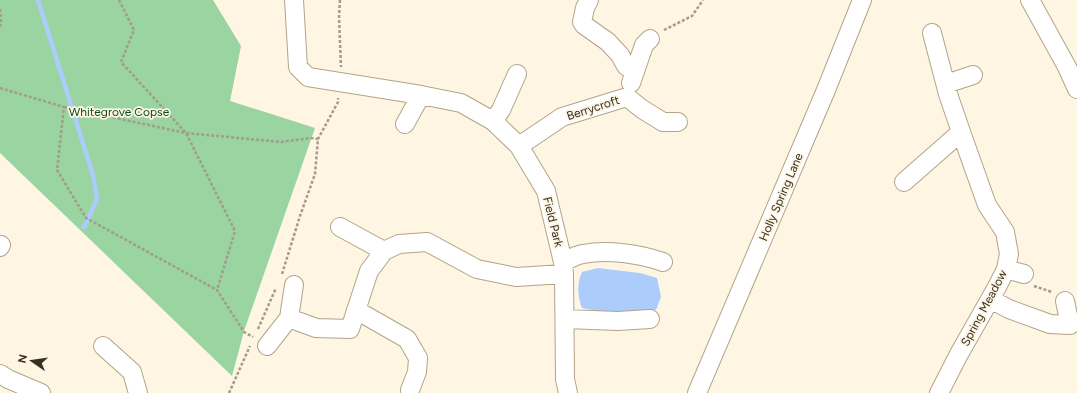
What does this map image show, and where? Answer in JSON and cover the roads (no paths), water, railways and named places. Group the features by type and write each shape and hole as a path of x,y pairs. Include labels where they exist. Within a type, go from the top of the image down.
{"street":[{"name":"Field Park","path":"294,0 298,67 308,77 461,103 493,121 519,146 546,191 564,268 565,379 568,393"},
{"path":"589,0 582,22 576,22 608,42 620,55 626,66 635,72"},
{"name":"Holly Spring Lane","path":"697,393 817,111 862,0"},
{"path":"1030,0 1067,67 1077,89"},
{"name":"Spring Meadow","path":"932,33 961,132 987,205 1005,232 1009,254 1006,269 939,393"},
{"name":"Berrycroft","path":"626,97 644,45 650,38"},
{"path":"493,121 518,74"},
{"path":"946,84 972,75"},
{"path":"405,124 421,95"},
{"name":"Berrycroft","path":"626,97 663,122 678,122"},
{"name":"Berrycroft","path":"519,146 562,117 626,97"},
{"path":"904,182 961,132"},
{"path":"340,227 384,251"},
{"path":"289,318 316,328 350,329 369,270 384,251 399,244 427,242 477,269 516,277 564,268 583,254 632,254 663,262"},
{"path":"1006,269 1024,274"},
{"path":"284,282 289,318"},
{"path":"990,299 1009,309 1050,324 1070,325 1061,296"},
{"path":"356,310 407,339 418,358 417,372 410,390"},
{"path":"257,343 289,318"},
{"path":"565,319 618,321 650,319"},
{"path":"102,346 132,372 138,393"},
{"path":"3,380 41,393"}],"water":[{"path":"598,268 640,273 657,278 661,297 656,310 619,312 582,308 578,290 582,272"}],"waterway":[{"path":"38,0 93,175 97,199 84,227"}],"park label":[{"name":"Whitegrove Copse","path":"119,112"}]}
